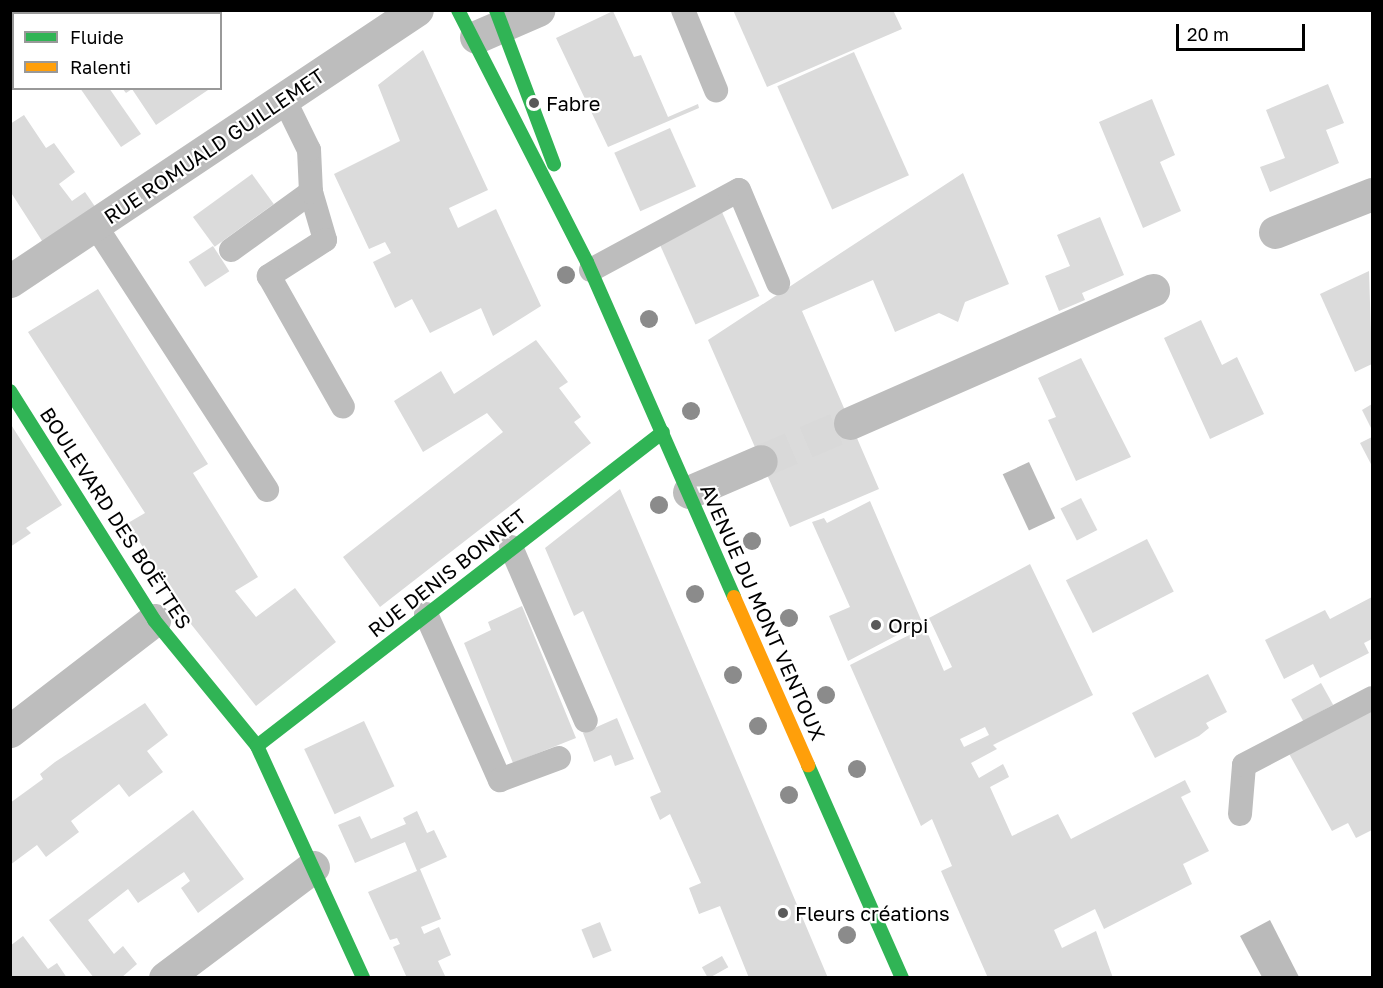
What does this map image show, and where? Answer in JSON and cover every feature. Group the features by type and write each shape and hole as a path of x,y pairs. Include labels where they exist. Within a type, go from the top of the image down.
{"street":[{"name":"RUE ROMUALD GUILLEMET","path":"12,278 417,10"},
{"path":"538,10 483,21 525,108 544,133"},
{"name":"AVENUE DU MONT VENTOUX","path":"483,21 902,978"},
{"name":"AVENUE DU MONT VENTOUX","path":"544,133 589,266"},
{"path":"1275,232 1372,194"},
{"path":"850,423 1152,290"},
{"name":"BOULEVARD DES BOËTTES","path":"10,391 154,620 257,746 363,978"},
{"name":"RUE DENIS BONNET","path":"257,746 511,547 663,432"},
{"path":"689,492 762,461"},
{"path":"10,731 154,620"},
{"path":"165,978 312,867"}],"lane":[{"path":"683,10 716,90"},
{"path":"284,99 309,150 311,192 325,240 269,276 343,407"},
{"path":"589,266 739,190 778,283"},
{"path":"231,250 311,192"},
{"path":"95,225 267,490"},
{"path":"511,547 586,721"},
{"path":"426,614 500,780 560,758"},
{"path":"1240,814 1244,765 1372,698"}],"shaded area":[{"path":"1029,462 1055,518 1029,530 1003,474"},
{"path":"1270,920 1299,977 1262,977 1240,936"}],"building":[{"path":"733,10 893,10 902,29 767,87"},
{"path":"613,11 634,57 641,55 668,117 698,104 699,108 608,147 556,38"},
{"path":"423,50 488,190 449,208 458,228 496,209 541,306 493,336 481,308 430,333 412,299 395,308 373,262 391,253 385,242 369,249 334,174 400,141 378,85"},
{"path":"854,52 909,175 832,209 777,86"},
{"path":"1328,84 1344,123 1326,130 1339,163 1270,192 1260,167 1285,158 1266,110"},
{"path":"81,90 110,90 141,134 121,147"},
{"path":"133,90 208,90 156,125"},
{"path":"1152,99 1175,155 1160,162 1181,211 1143,228 1099,122"},
{"path":"24,115 46,148 54,143 75,172 59,184 72,201 85,192 96,208 44,244 10,191 10,124"},
{"path":"670,128 696,186 640,211 614,153"},
{"path":"963,173 1009,284 965,302 958,322 939,313 895,332 873,280 802,311 879,489 790,527 708,340"},
{"path":"252,174 274,204 215,247 193,217"},
{"path":"722,212 759,296 695,325 658,240"},
{"path":"1100,217 1124,275 1082,293 1085,300 1059,311 1045,276 1070,266 1057,235"},
{"path":"213,246 229,271 205,287 189,262"},
{"path":"1369,271 1372,364 1355,372 1320,294"},
{"path":"98,289 208,464 193,473 258,577 235,591 256,617 295,588 336,642 256,706 187,619 128,523 145,513 28,332"},
{"path":"1201,320 1222,365 1237,357 1264,414 1210,439 1164,338"},
{"path":"536,340 568,382 559,388 581,417 574,422 591,443 380,607 343,557 503,432 487,413 423,452 394,401 441,371 454,394"},
{"path":"1081,358 1131,457 1076,481 1048,420 1056,417 1038,378"},
{"path":"1372,404 1372,430 1362,410"},
{"path":"10,423 62,505 26,528 31,533 10,547"},
{"path":"1372,437 1372,466 1360,443"},
{"path":"620,489 828,978 749,978 720,906 699,914 689,888 701,883 670,814 660,820 650,797 661,792 583,611 574,616 545,548"},
{"path":"1081,498 1097,530 1077,541 1061,508"},
{"path":"870,501 922,622 848,661 829,616 850,607 812,522 824,518 827,523"},
{"path":"1147,539 1174,592 1093,633 1066,580"},
{"path":"1030,564 1093,695 993,745 997,749 971,763 979,778 1003,764 1009,777 990,787 1012,836 1058,814 1071,839 1185,780 1191,792 1181,797 1209,851 1183,864 1192,884 1104,929 1095,909 1054,930 1062,948 1096,931 1113,978 988,978 941,871 952,866 932,819 921,826 850,665 925,627 944,671 952,667 929,618","holes":["985,727 989,735 964,747 960,739"]},
{"path":"1372,597 1372,639 1364,643 1369,653 1320,678 1313,664 1284,679 1265,640 1325,610 1330,619"},
{"path":"522,606 576,738 513,763 464,643 491,630 488,622"},
{"path":"1208,674 1227,712 1206,723 1209,728 1199,736 1155,758 1132,713"},
{"path":"1321,683 1333,705 1303,721 1291,699"},
{"path":"145,703 168,735 147,751 163,772 129,797 119,784 71,821 79,832 46,857 37,845 10,865 10,803 43,779 40,774 55,762"},
{"path":"1372,707 1372,830 1356,838 1348,823 1332,831 1287,750"},
{"path":"617,718 634,759 615,766 611,755 594,762 583,733"},
{"path":"364,721 394,786 335,814 304,749"},
{"path":"193,810 244,879 198,913 181,888 190,881 184,872 138,903 128,889 88,920 114,954 123,946 137,964 121,978 94,978 49,920"},
{"path":"417,811 427,833 434,830 447,857 420,869 441,919 421,927 424,934 439,927 451,955 438,961 446,978 407,978 393,947 400,944 397,938 390,940 368,892 417,871 405,842 355,863 338,825 360,816 371,839 406,824 403,818"},
{"path":"600,922 612,951 593,958 581,929"},
{"path":"23,936 48,969 57,963 67,978 10,978 10,946"},
{"path":"722,956 728,967 708,978 702,967"}],"tunnel":[{"path":"761,461 850,423"}],"traffic: fast":[{"path":"458,10 587,262 734,597"},
{"path":"496,10 554,164"},
{"path":"10,391 154,620 257,746 363,978"},
{"path":"257,746 663,432"},
{"path":"808,765 902,978"}],"traffic: slow":[{"path":"734,597 808,765"}],"place":[{"name":"Fabre","path":"534,103"},
{"name":"Orpi","path":"876,625"},
{"name":"Fleurs créations","path":"783,913"}]}
